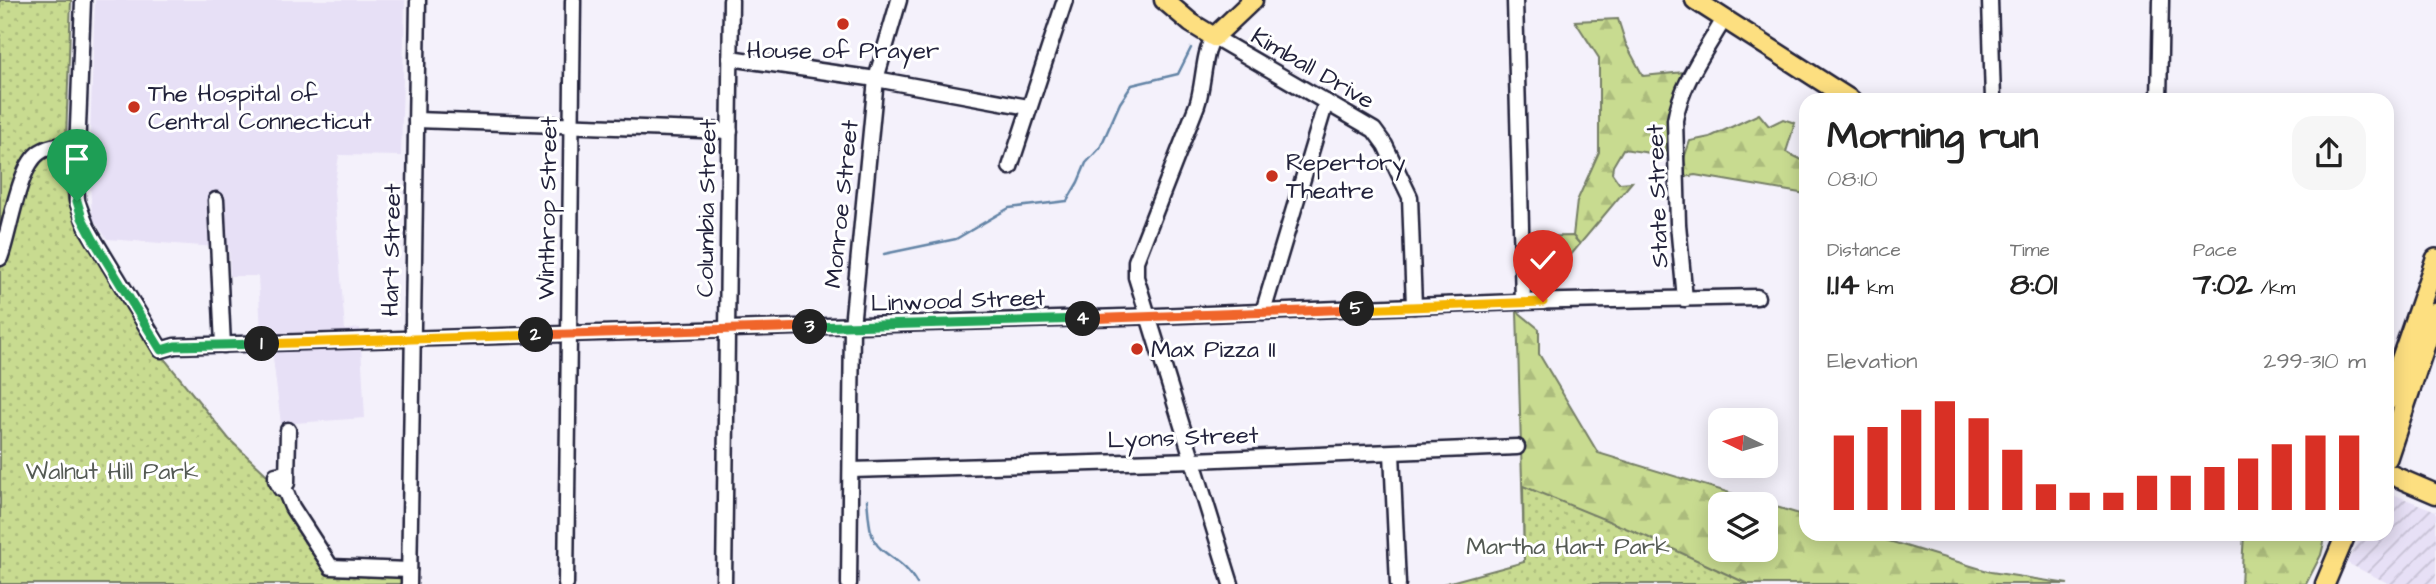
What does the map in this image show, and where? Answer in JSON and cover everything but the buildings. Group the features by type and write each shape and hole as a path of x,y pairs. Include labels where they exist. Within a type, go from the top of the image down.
{"highway":[{"path":"2394,381 2436,259"},
{"path":"2394,437 2436,312"}],"main road":[{"path":"1164,0 1214,37 1253,0"},
{"path":"1695,0 1840,93"},
{"path":"2394,476 2436,494"},
{"path":"2325,584 2343,541"}],"street":[{"path":"0,258 24,173 30,163 38,153 50,148 77,145 83,0"},
{"name":"Hart Street","path":"409,577 418,0"},
{"name":"Winthrop Street","path":"566,584 573,0"},
{"name":"Columbia Street","path":"724,584 731,0"},
{"name":"Monroe Street","path":"849,584 852,326 876,79 899,0"},
{"path":"1010,167 1065,0"},
{"path":"1515,0 1523,302"},
{"path":"1990,0 1993,93"},
{"path":"2159,93 2161,0"},
{"name":"State Street","path":"1685,299 1678,224 1675,120 1684,90 1724,19"},
{"path":"1214,37 1208,48 1197,105 1136,261 1136,277 1231,584"},
{"name":"Kimball Drive","path":"1214,37 1374,130 1385,145 1410,197 1415,306"},
{"path":"730,58 876,79 1028,107"},
{"path":"1262,312 1326,102"},
{"path":"416,120 730,131"},
{"name":"Linwood Street","path":"77,145 76,190 82,218 161,350 175,346 1148,317 1523,302 1757,297"},
{"path":"216,201 223,345"},
{"path":"288,430 285,491 292,507 332,567 409,577"},
{"name":"Lyons Street","path":"851,470 1517,447"},
{"path":"1392,453 1398,584"}],"shaded area":[{"path":"95,0 405,0 401,156 339,155 334,190 345,330 360,328 365,418 281,424 273,358 261,332 258,276 230,276 229,248 107,239 92,217 89,164"},
{"path":"2394,495 2436,511 2436,584 2390,584 2347,563 2358,541 2394,541"}],"green space":[{"name":"Walnut Hill Park","path":"0,0 71,0 65,167 68,199 76,224 141,330 229,439 267,475 326,568 404,575 404,584 0,584"},
{"path":"1618,19 1626,44 1643,76 1685,72 1668,112 1671,156 1623,149 1612,173 1619,183 1632,182 1580,244 1573,236 1577,201 1599,152 1599,58 1575,21"},
{"path":"1759,114 1769,126 1783,119 1795,123 1786,152 1799,158 1799,193 1695,175 1684,177 1683,161 1690,141 1710,137"},
{"path":"1573,236 1580,244 1540,292 1540,298 1528,295 1526,237"},
{"path":"1517,311 1539,329 1539,354 1598,453 1727,492 1708,492 1708,562 1778,562 1778,508 1799,514 1799,541 1889,541 1991,572 2068,584 1525,584"},
{"name":"Martha Hart Park","path":"1523,486 1645,536 1748,584 1443,584 1524,562"},
{"path":"2244,541 2324,541 2321,555 2306,584 2241,584"}],"waterway":[{"path":"884,254 956,239 1009,208 1067,201 1086,163 1100,148 1120,103 1132,85 1178,74 1191,48"},
{"path":"867,500 874,539 881,549 905,568 917,584"}],"place":[{"name":"House of Prayer","path":"843,24"},
{"name":"The Hospital of Central Connecticut","path":"134,107"},
{"name":"Repertory Theatre","path":"1272,176"},
{"name":"Max Pizza II","path":"1137,349"}],"route":[{"path":"77,201 93,239 161,350 175,346 1148,317 1543,302"}]}
